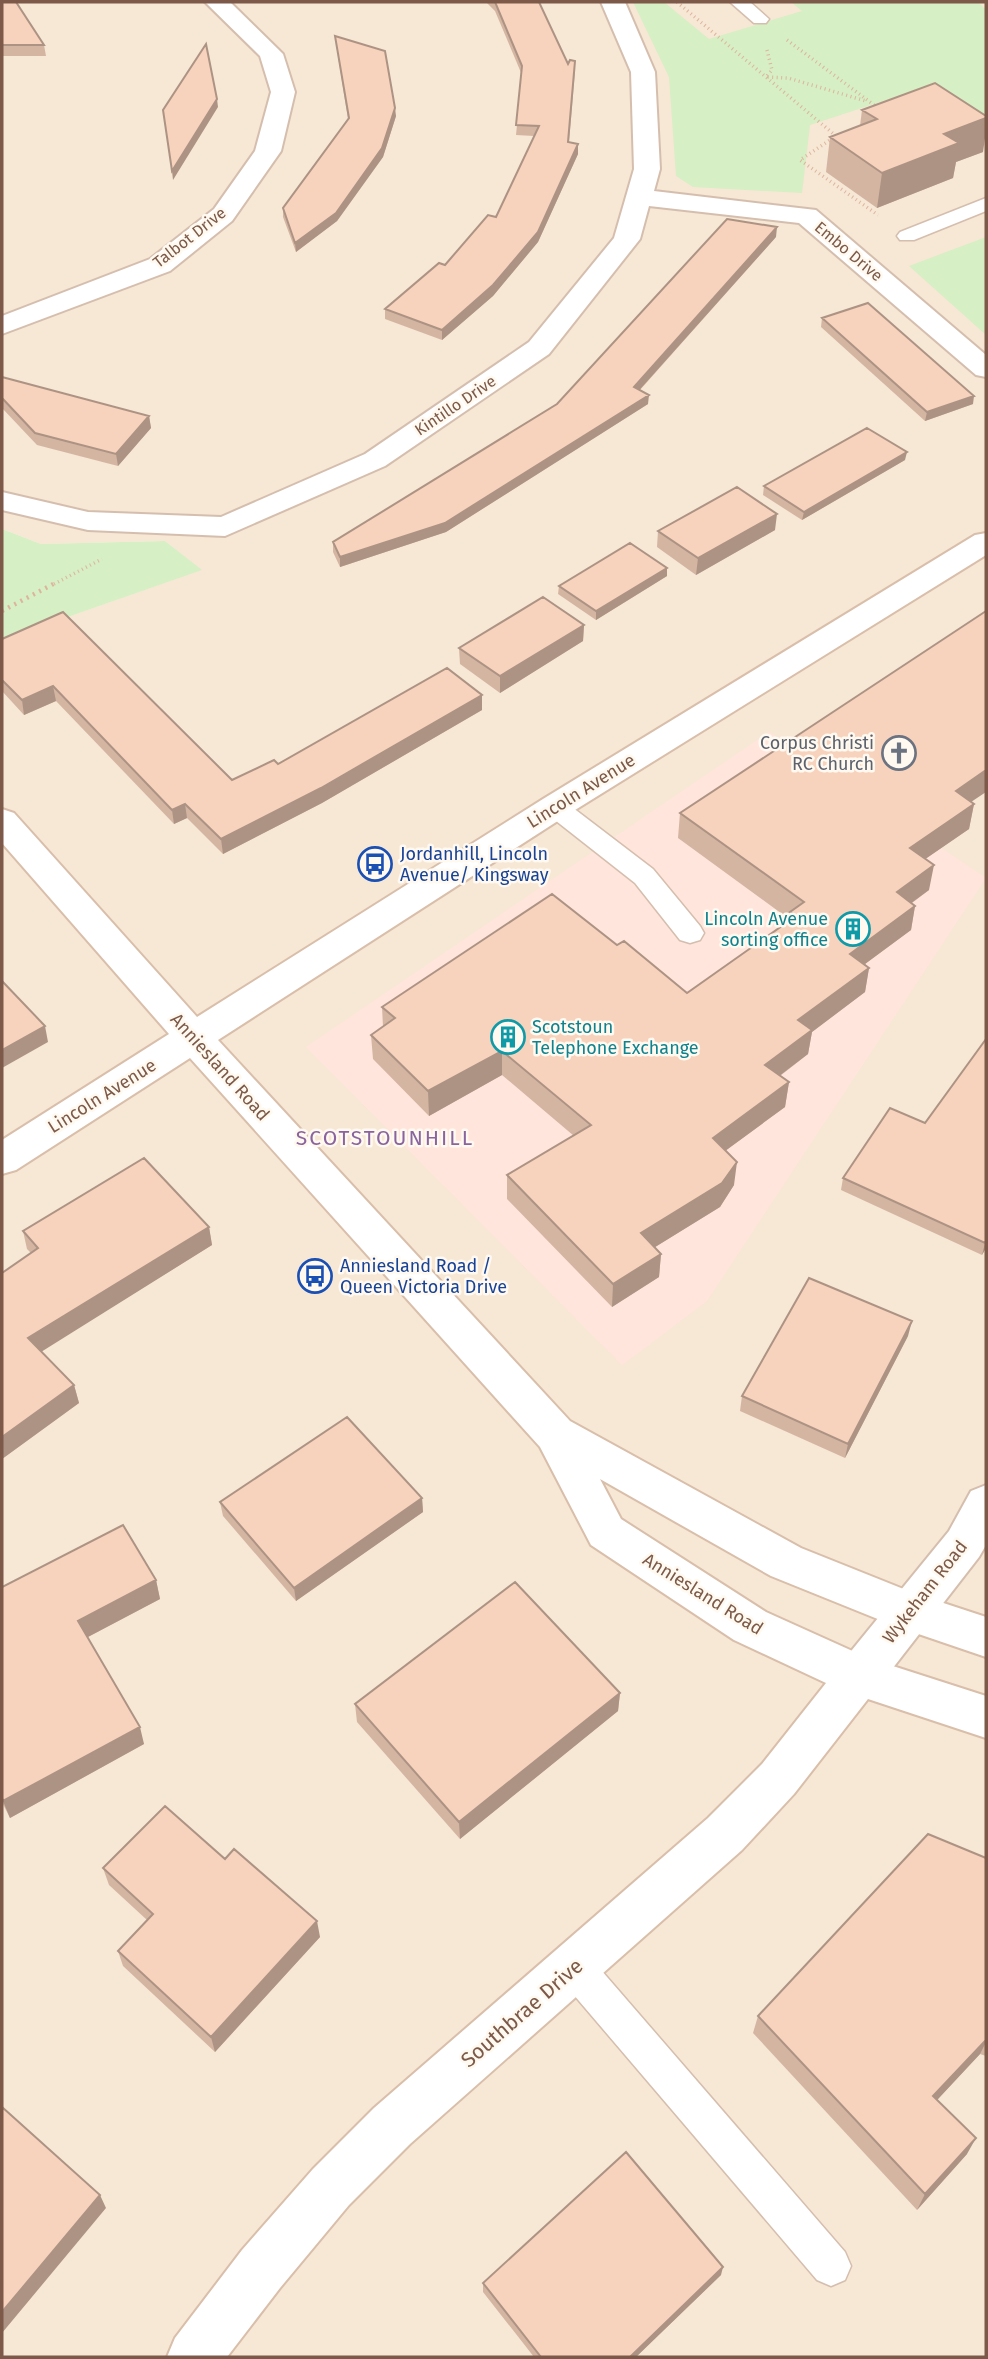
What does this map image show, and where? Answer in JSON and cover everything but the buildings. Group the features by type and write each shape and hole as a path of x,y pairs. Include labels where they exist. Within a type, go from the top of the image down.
{"street":[{"name":"Talbot Drive","path":"2,326 160,265 223,215 268,151 283,92 271,54 217,2"},
{"name":"Kintillo Drive","path":"2,500 88,521 225,527 375,460 539,348 626,239 648,169 643,72 612,2"},
{"name":"Embo Drive","path":"639,197 807,216 986,369"},
{"name":"Lincoln Avenue","path":"2,1159 555,807 986,542"},
{"name":"Anniesland Road","path":"2,821 194,1038 555,1434 606,1532 750,1626 859,1676 986,1717"},
{"name":"Anniesland Road","path":"555,1434 786,1562 911,1612 986,1637"},
{"name":"Wykeham Road","path":"859,1676 964,1544 986,1504"},
{"name":"Southbrae Drive","path":"194,2357 261,2269 331,2187 392,2126 725,1835 778,1779 859,1676"}],"lane":[{"path":"739,2 760,19"},
{"path":"907,236 986,204"},
{"path":"555,807 644,876 690,933"},
{"path":"575,1968 831,2266"}],"path":[{"path":"677,2 836,136"},
{"path":"760,19 772,70 766,77"},
{"path":"760,19 866,101 883,111"},
{"path":"766,77 788,78 866,101"},
{"path":"847,132 836,136 800,160 907,236"},
{"path":"2,611 168,525"}],"shaded area":[{"path":"2,2 986,2 986,2357 2,2357 2,640 201,570 165,541 41,544 2,529"},
{"path":"769,732 986,878 707,1301 622,1365 306,1047"}],"green space":[{"path":"633,2 664,2 709,39 802,11 791,2 978,2 986,10 986,121 932,85 810,125 802,193 693,187 676,176 669,77"},
{"path":"986,237 986,335 909,266"},
{"path":"2,529 41,544 165,541 202,570 2,640"}],"place":[{"name":"Corpus Christi RC Church","path":"899,753"},
{"name":"Jordanhill, Lincoln Avenue/ Kingsway","path":"375,864"},
{"name":"Lincoln Avenue sorting office","path":"853,929"},
{"name":"Scotstoun Telephone Exchange","path":"508,1037"},
{"name":"Anniesland Road / Queen Victoria Drive","path":"315,1276"}],"district":[{"name":"SCOTSTOUNHILL","path":"385,1138"}]}
